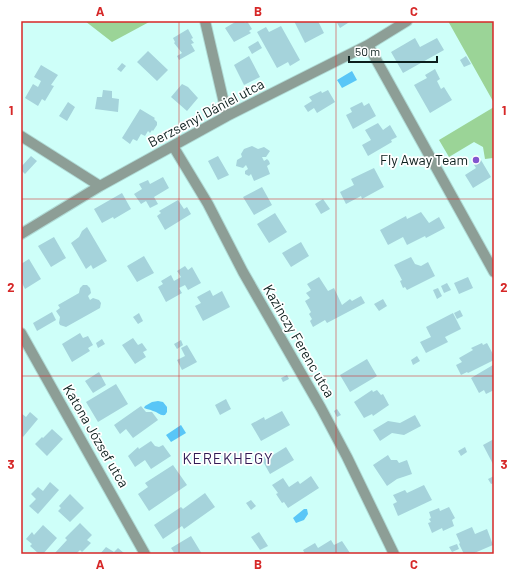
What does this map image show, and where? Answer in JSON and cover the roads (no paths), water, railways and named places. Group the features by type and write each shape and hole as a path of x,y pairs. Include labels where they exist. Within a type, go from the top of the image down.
{"street":[{"path":"204,21 227,116"},
{"name":"Berzsenyi Dániel utca","path":"21,234 100,186 227,116 368,45 407,21"},
{"path":"368,45 494,272"},
{"path":"21,136 100,186"},
{"name":"Kazinczy Ferenc utca","path":"173,146 208,204 243,272 321,408 347,457 394,554"},
{"name":"Katona József utca","path":"21,333 146,554"}],"water":[{"path":"352,71 357,80 342,88 337,80"},
{"path":"152,402 163,402 167,407 167,412 165,415 144,408"},
{"path":"181,425 186,433 171,442 166,435"},
{"path":"304,509 307,509 308,514 304,520 296,523 293,518"}],"place":[{"name":"Fly Away Team","path":"476,160"}],"district":[{"name":"KEREKHEGY","path":"228,459"}]}
